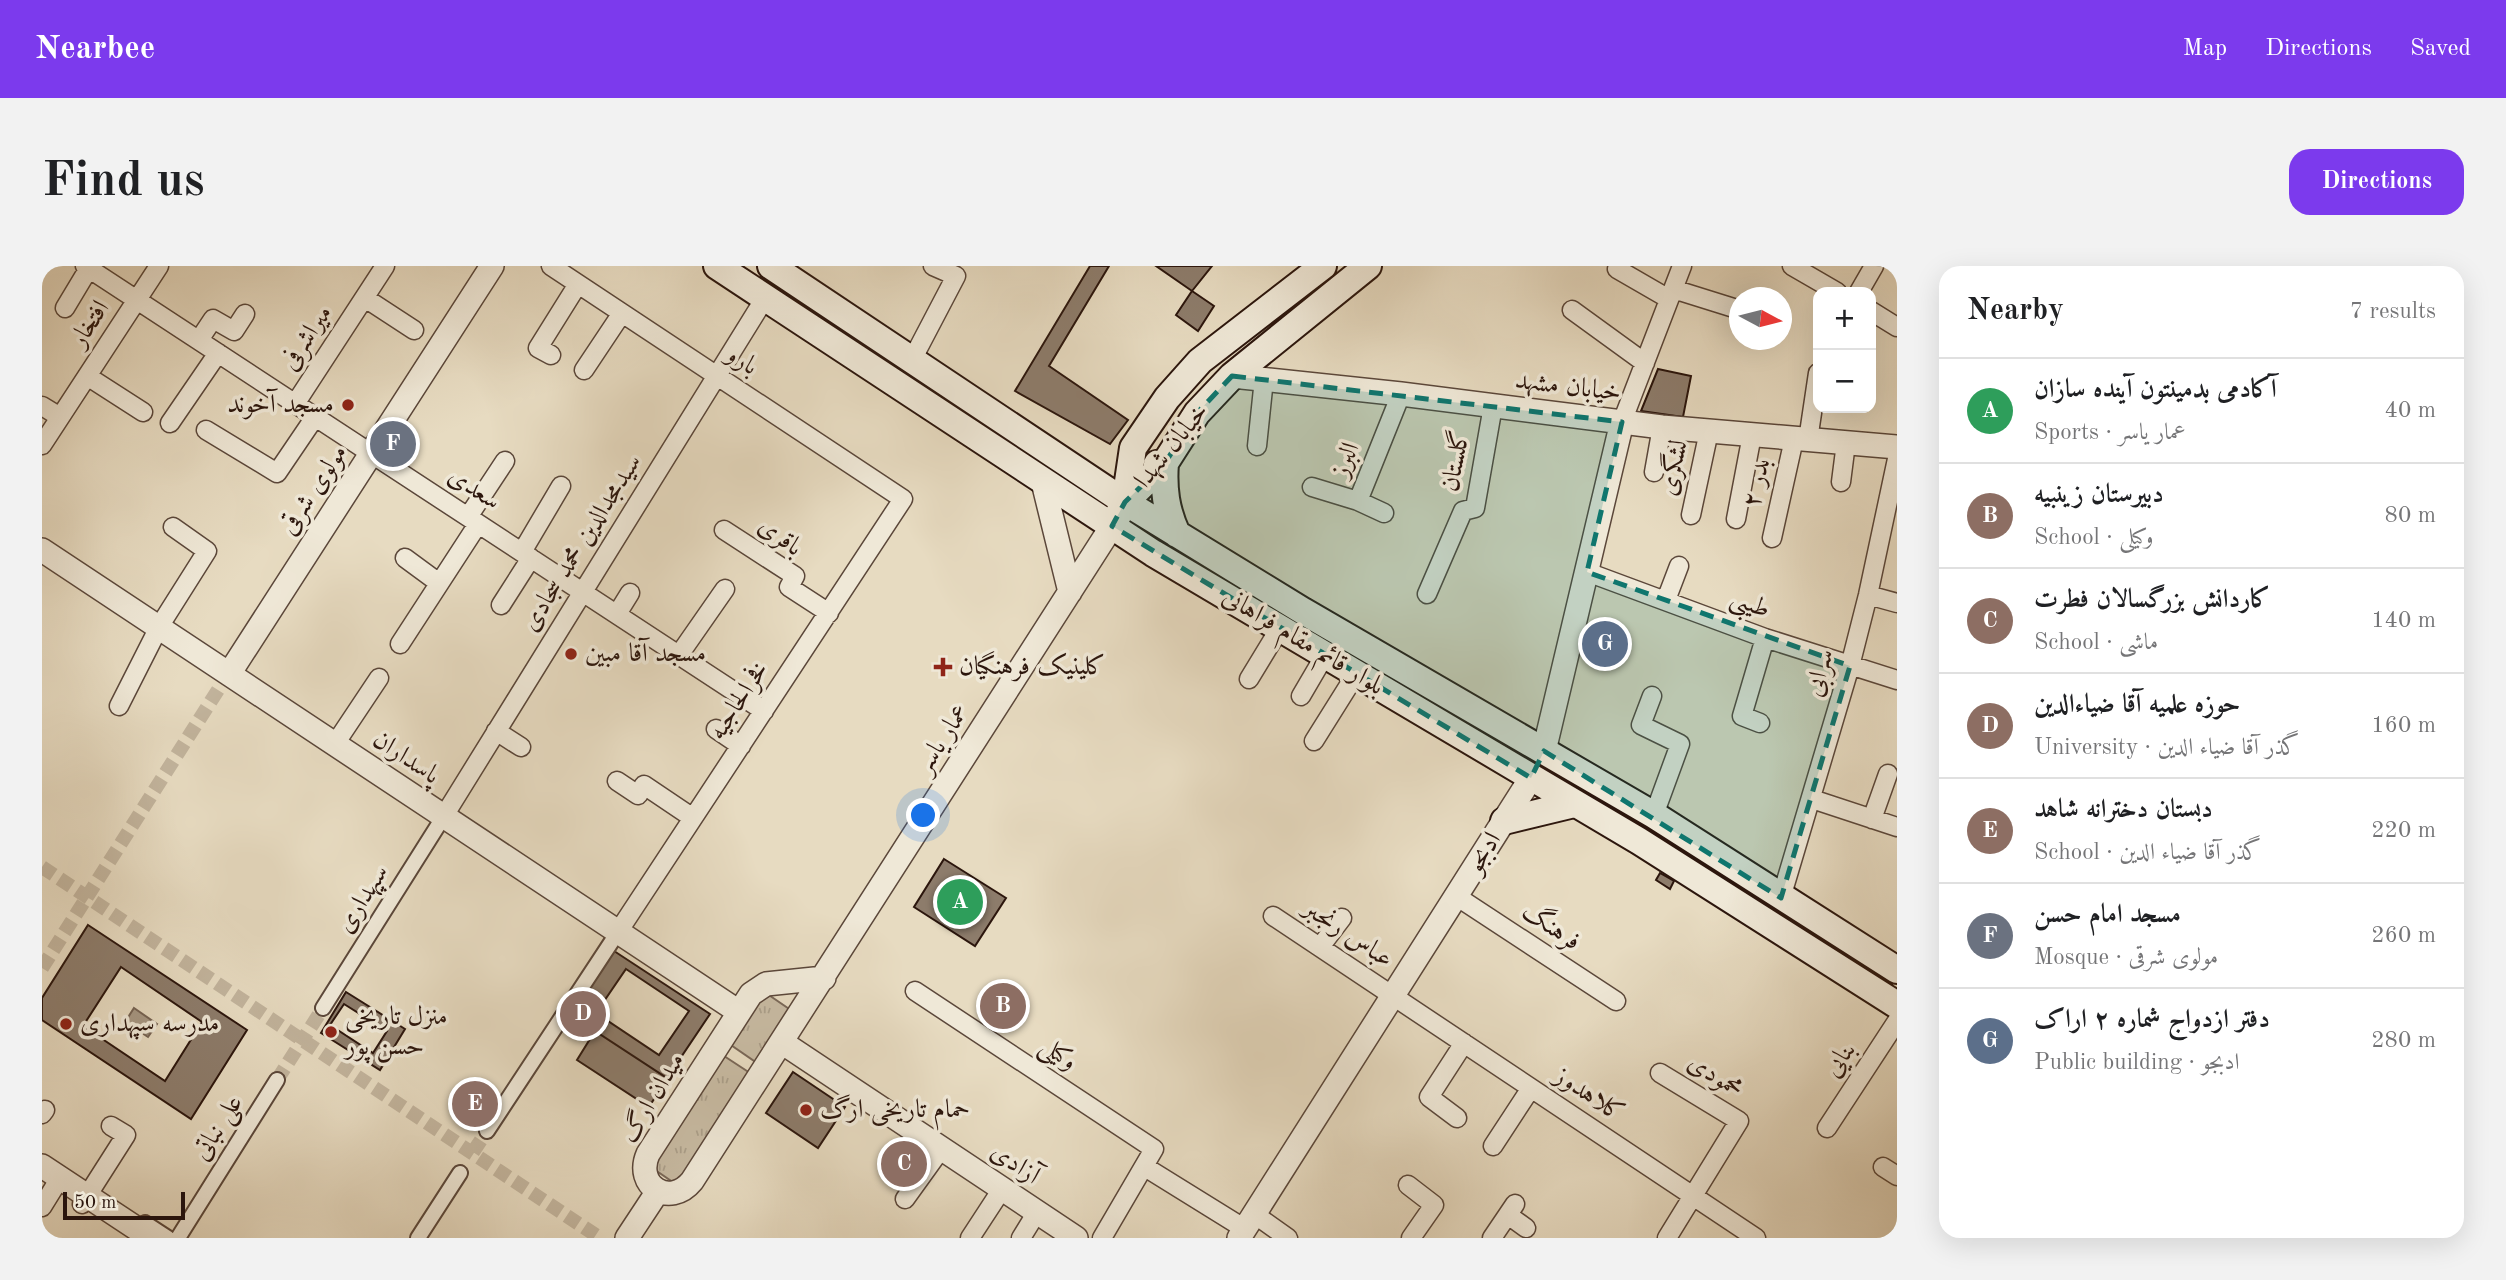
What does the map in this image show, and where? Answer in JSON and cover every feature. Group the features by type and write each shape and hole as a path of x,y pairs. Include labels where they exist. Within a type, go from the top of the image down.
{"main road":[{"name":"بلوار قائم مقام فراهانی","path":"718,266 1112,526 1639,841 1897,1005"},
{"name":"بلوار قائم مقام فراهانی","path":"771,266 1125,502 1303,611 1654,815 1897,970"},
{"name":"خیابان شهدا","path":"1125,502 1133,448 1167,398 1200,361 1323,266"},
{"name":"خیابان شهدا","path":"1125,502 1165,463 1198,413 1232,376 1368,266"},
{"path":"1133,448 1138,459 1145,464 1165,463 1164,495 1168,514 1177,534"},
{"path":"1112,526 1125,502"},
{"name":"ادبجو","path":"1531,778 1544,751"},
{"path":"1504,821 1574,804"}],"street":[{"name":"افتخار","path":"42,445 159,266"},
{"name":"میراشرفی","path":"295,404 386,266"},
{"name":"مولوی شرقی","path":"224,680 492,266"},
{"name":"بارو","path":"551,266 904,499"},
{"path":"912,360 956,276 933,266"},
{"path":"1622,422 1682,266"},
{"path":"1791,266 1826,287"},
{"path":"1862,287 1874,266"},
{"name":"سعدی","path":"87,267 764,711"},
{"path":"65,308 87,267"},
{"path":"1617,269 1671,294 1729,307"},
{"path":"551,355 538,348 578,284"},
{"path":"365,298 414,330"},
{"name":"سیدمجدالدین محمد سجادی","path":"444,816 765,298"},
{"path":"1572,310 1645,363"},
{"path":"584,370 622,313"},
{"path":"199,340 213,319 234,331 245,314"},
{"path":"1876,315 1897,327"},
{"path":"170,424 218,353"},
{"path":"87,376 143,412"},
{"name":"خیابان مشهد","path":"1232,376 1661,427 1897,447"},
{"path":"1256,446 1264,379"},
{"name":"بدر ۲","path":"1772,538 1813,393"},
{"name":"البرز","path":"1312,487 1358,501 1401,394"},
{"path":"42,406 60,417"},
{"name":"گلستان","path":"1427,594 1463,511 1475,509 1493,406"},
{"path":"206,430 277,473 315,416"},
{"name":"ادبجو","path":"1544,751 1622,422"},
{"path":"1654,472 1661,427"},
{"name":"لشگری","path":"1691,515 1709,431"},
{"path":"1736,519 1752,435"},
{"path":"1841,482 1846,443"},
{"name":"سرابی","path":"1781,898 1850,666 1897,459"},
{"path":"400,643 439,583 505,461"},
{"path":"1043,482 1070,592"},
{"path":"501,605 561,486"},
{"name":"فخرالحاجیه","path":"618,932 904,499"},
{"path":"1358,501 1384,513"},
{"name":"عمار یاسر","path":"783,1043 1112,526"},
{"path":"119,706 159,627 207,551 173,527"},
{"name":"باقری","path":"724,530 795,576 789,587 829,613"},
{"name":"پاسداران","path":"42,550 159,627 224,680 335,744 739,1012"},
{"path":"405,558 439,583"},
{"path":"1666,600 1679,566"},
{"name":"طیبی","path":"1587,572 1765,638 1897,680"},
{"path":"679,655 726,589"},
{"path":"617,614 630,593"},
{"path":"1868,595 1897,603"},
{"path":"1248,679 1280,628"},
{"path":"1760,723 1742,716 1765,638"},
{"path":"1301,696 1325,655"},
{"path":"1314,741 1356,674"},
{"path":"335,744 379,678"},
{"path":"1652,696 1641,726 1680,744 1654,815"},
{"path":"716,729 741,746"},
{"path":"496,731 521,747"},
{"path":"1872,819 1888,774"},
{"name":"ادبجو","path":"1246,1227 1531,778"},
{"path":"617,781 638,795 644,785 693,818"},
{"path":"1812,799 1897,827"},
{"name":"سپهداری","path":"323,1008 444,816"},
{"name":"فرهنگ","path":"1456,896 1616,1001"},
{"name":"عباس رنجبر","path":"1273,916 1393,996"},
{"path":"1320,947 1342,918"},
{"path":"487,1131 618,932"},
{"name":"میدان ارگ","path":"658,1191 650,1185 644,1170 648,1154 751,994 766,984 824,978"},
{"name":"وکیلی","path":"915,991 1154,1149 1144,1167"},
{"name":"کلاهدوز","path":"1393,996 1756,1238"},
{"name":"بنایی","path":"1828,1128 1897,1021"},
{"path":"627,1238 658,1191 672,1194 687,1188 783,1043"},
{"name":"آزادی","path":"783,1043 1076,1238"},
{"path":"1457,1118 1429,1097 1464,1043"},
{"name":"محمودی","path":"1660,1073 1739,1121 1693,1196"},
{"name":"علی نباتی","path":"178,1238 277,1080"},
{"path":"1493,1146 1531,1088"},
{"path":"88,1196 126,1135 111,1125"},
{"path":"905,1199 941,1149"},
{"path":"42,1154 134,1238"},
{"path":"42,1166 151,1238"},
{"path":"1102,1238 1144,1167 1246,1227 1288,1238"},
{"path":"418,1238 460,1173"},
{"path":"42,1208 49,1182 88,1196 168,1238"},
{"path":"1408,1185 1434,1205 1412,1238"},
{"path":"970,1238 1002,1189"},
{"path":"1667,1238 1693,1196"},
{"path":"1492,1238 1512,1210 1526,1228"},
{"path":"1021,1238 1037,1212"}],"highlighted area":[{"path":"1232,376 1622,422 1587,572 1850,666 1781,898 1544,751 1531,778 1112,526 1125,502 1165,463 1197,413"}],"green space":[{"path":"763,991 795,1013 760,1065 728,1043"},
{"path":"721,1054 753,1075 680,1187 648,1165"}],"water":[{"path":"134,1008 157,1024 148,1037 125,1022"}],"building":[{"path":"1090,266 1109,266 1049,366 1128,420 1110,444 1015,391"},
{"path":"1156,266 1212,266 1192,291"},
{"path":"1192,291 1214,306 1198,331 1176,315"},
{"path":"1658,369 1691,376 1683,417 1641,411"},
{"path":"944,859 1006,898 975,946 914,907"},
{"path":"1660,873 1674,881 1670,889 1656,880"},
{"name":"مدرسه سپهداری","path":"88,925 247,1030 191,1119 42,1020 42,998","holes":["121,967 202,1022 165,1081 83,1026"]},
{"path":"611,949 710,1014 667,1078 569,1014","holes":["626,969 689,1011 659,1055 596,1013"]},
{"name":"منزل تاریخی حسن پور","path":"346,992 405,1029 380,1070 321,1033","holes":["344,1004 387,1031 373,1053 330,1025"]},
{"path":"595,1031 667,1078 649,1107 577,1060"},
{"name":"حمام تاریخی ارگ","path":"793,1072 845,1107 818,1148 766,1113"}],"tunnel":[{"path":"42,968 218,690"},
{"path":"42,867 600,1238"},
{"path":"277,1080 323,1008"},
{"path":"473,1152 487,1131"}],"place":[{"name":"مسجد آخوند","path":"348,405"},
{"name":"مسجد امام حسن","path":"393,444"},
{"name":"دفتر ازدواج شماره ۲ اراک","path":"1605,644"},
{"name":"مسجد آقا مبین","path":"571,654"},
{"name":"کلینیک فرهنگیان","path":"943,667"},
{"name":"آکادمی بدمینتون آینده سازان","path":"960,902"},
{"name":"دبیرستان زینبیه","path":"1003,1006"},
{"name":"حوزه علمیه آقا ضیاءالدین","path":"583,1014"},
{"name":"مدرسه سپهداری","path":"66,1024"},
{"name":"منزل تاریخی حسن پور","path":"331,1032"},
{"name":"دبستان دخترانه شاهد","path":"475,1104"},
{"name":"حمام تاریخی ارگ","path":"806,1110"},
{"name":"کاردانش بزرگسالان فطرت","path":"904,1164"}]}
